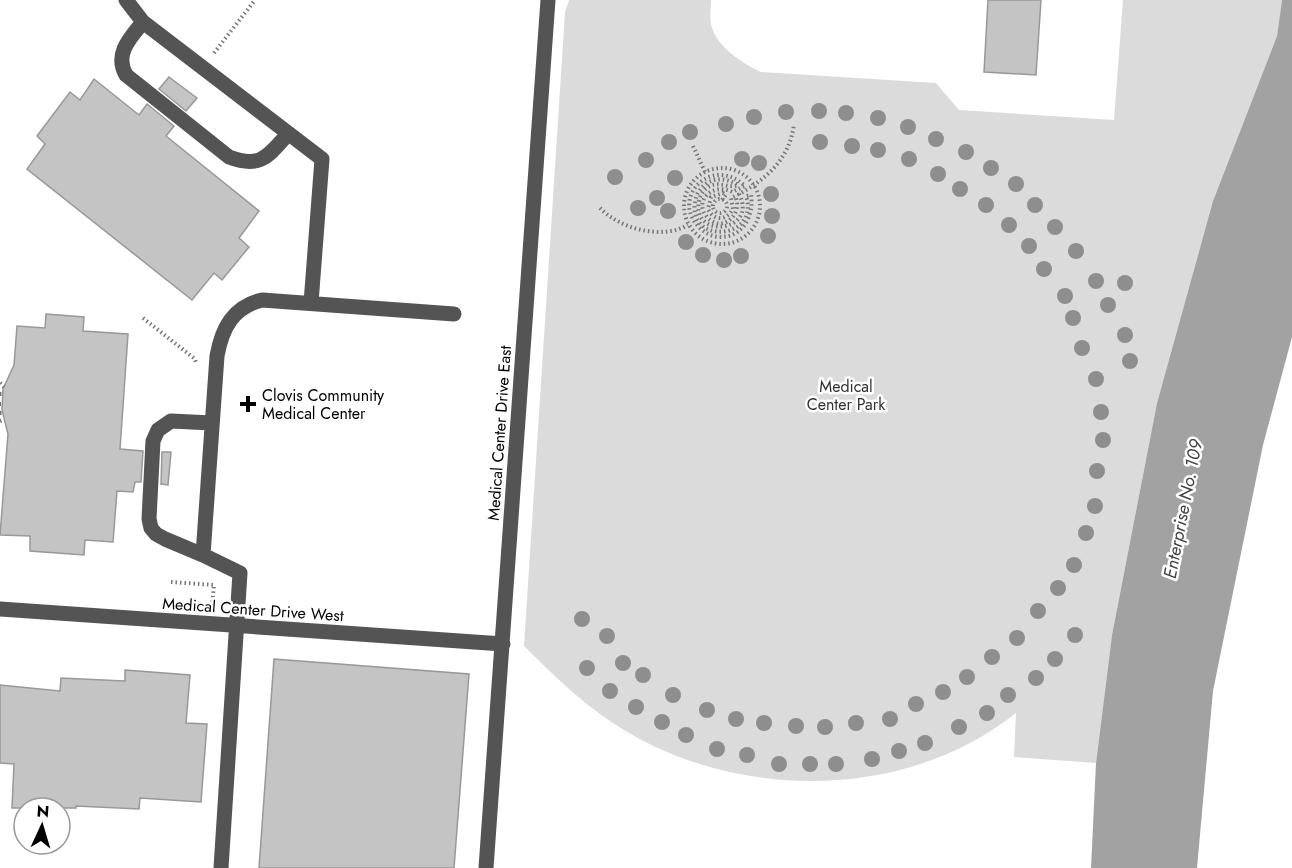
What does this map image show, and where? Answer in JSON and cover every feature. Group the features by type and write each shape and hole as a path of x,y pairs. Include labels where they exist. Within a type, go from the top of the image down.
{"street":[{"path":"126,0 143,22 322,159 311,303"},
{"name":"Medical Center Drive East","path":"486,868 548,0"},
{"path":"143,22 125,44 122,52 122,68 126,75 229,157 256,163 271,152 288,134"},
{"path":"203,555 220,340 233,315 250,303 262,300 454,314"},
{"path":"213,423 171,421 158,430 153,441 148,519 156,534 240,573 220,868"},
{"name":"Medical Center Drive West","path":"0,609 503,644"}],"path":[{"path":"202,67 255,0"},
{"path":"722,200 726,195 723,193 711,197 708,209 713,216 721,219 728,216 734,205 731,198 735,196 738,207 734,218 723,223 712,221 703,207 703,201 710,192 721,188 732,192 745,186 728,175 717,174 707,177 692,193 689,203 690,213 702,231 711,235 731,235 747,224 752,205 750,195 746,196 748,208 741,224 725,232 708,230 696,216 694,208 699,191 712,180 730,180 738,185 711,186 700,196 699,212 708,224 721,228 734,224 739,218 743,205 739,194 754,186 777,166 786,150 794,124"},
{"path":"693,146 705,172"},
{"path":"717,168 730,169 742,174 754,186 760,205 758,218 753,229 744,238 719,245 702,238 688,225 683,201 687,189 705,172 717,168"},
{"path":"600,208 604,213 627,225 647,230 675,231 688,225"},
{"path":"143,318 195,359 197,366"},
{"path":"0,383 4,387"},
{"path":"171,582 214,585 212,606"}],"green space":[{"name":"Medical Center Park","path":"569,0 711,0 710,18 715,35 739,60 761,72 936,83 959,110 1114,120 1123,0 1282,0 1277,36 1213,201 1157,403 1112,635 1096,763 1014,757 1016,713 973,741 926,762 877,775 826,781 774,779 724,771 675,755 614,724 574,693 524,646 565,12"}],"water":[{"name":"Enterprise No. 109","path":"1282,0 1292,0 1292,337 1263,445 1213,691 1197,868 1091,868 1096,763 1112,635 1157,403 1213,201 1277,36"}],"building":[{"path":"988,0 1041,0 1036,75 984,72"},
{"path":"169,77 197,98 186,111 159,89"},
{"path":"94,79 139,115 147,104 174,126 166,136 259,211 239,238 249,247 222,280 214,273 192,300 27,169 45,144 37,136 70,92 80,100"},
{"path":"46,314 84,317 83,331 128,334 120,449 143,451 141,482 135,482 133,492 117,491 113,542 85,540 84,555 30,551 30,536 0,535 8,434 2,410 3,389 14,365 17,326 45,328"},
{"path":"162,452 171,452 168,485 161,484"},
{"path":"274,659 469,674 454,868 259,868"},
{"path":"125,670 190,675 186,723 207,724 201,802 140,798 139,809 76,806 72,808 72,796 13,796 14,764 0,763 0,685 60,691 61,678 125,681"}],"place":[{"name":"Clovis Community Medical Center","path":"248,404"}]}
